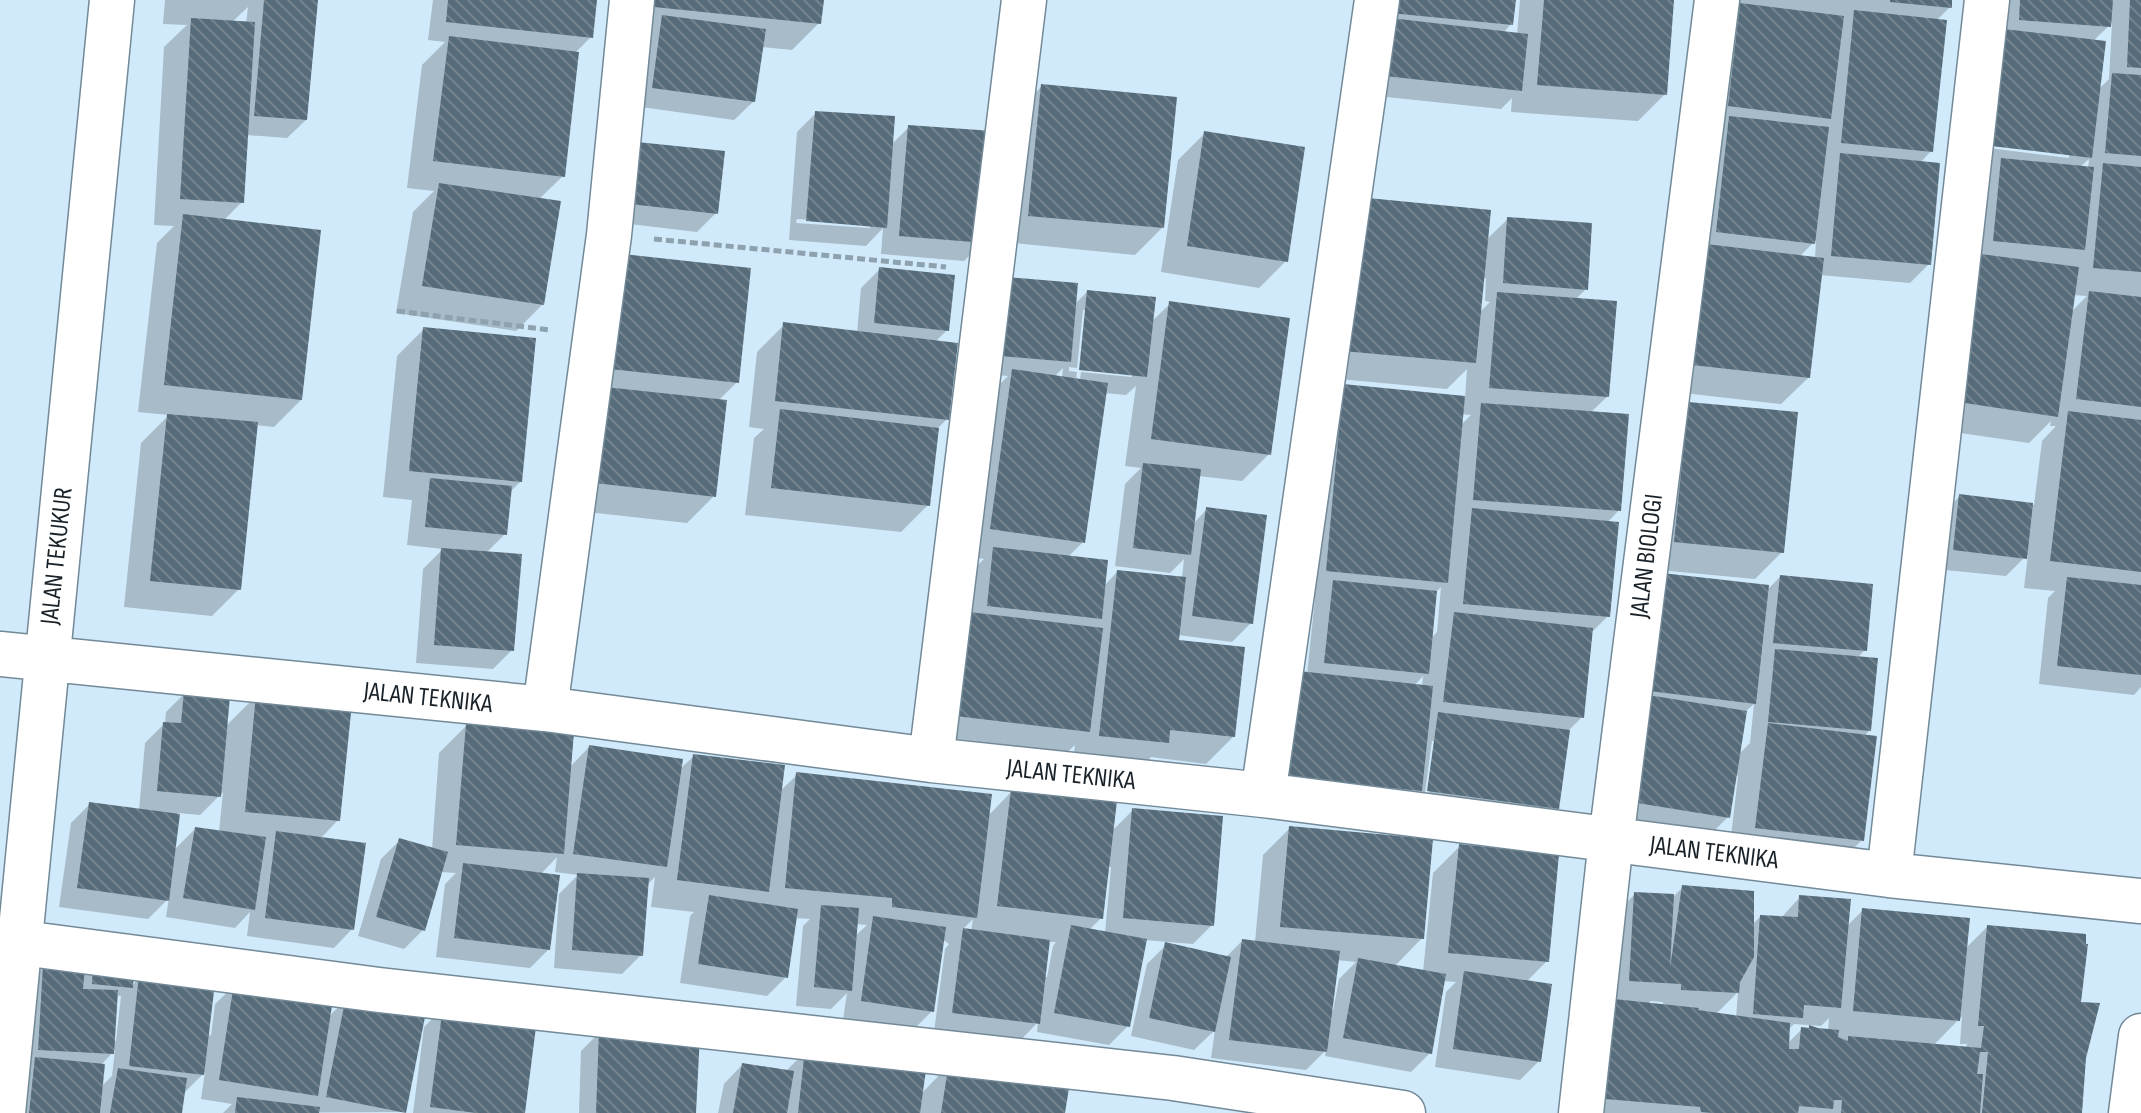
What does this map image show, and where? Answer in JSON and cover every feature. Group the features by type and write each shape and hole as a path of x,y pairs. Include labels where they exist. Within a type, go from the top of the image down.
{"street":[{"name":"JALAN TEKUKUR","path":"3,1113 10,941 47,659 112,0"},
{"path":"545,709 609,235 632,0"},
{"path":"931,760 1024,0"},
{"path":"1263,795 1377,0"},
{"name":"JALAN BIOLOGI","path":"1581,1113 1611,840 1717,0"},
{"path":"1889,875 1987,0"},
{"name":"JALAN TEKNIKA","path":"0,654 545,709 931,760 1263,795 1889,875 2141,901"},
{"path":"10,941 379,990 1173,1078 1403,1113"},
{"path":"2131,1113 2141,1036"}],"path":[{"path":"609,235 992,271"},
{"path":"397,311 595,335"}],"building":[{"path":"264,0 318,0 307,120 254,116"},
{"path":"448,0 597,0 593,38 446,22"},
{"path":"655,0 824,0 821,24 654,7"},
{"path":"1382,0 1516,0 1513,25 1380,12"},
{"path":"1544,0 1674,0 1667,95 1537,85"},
{"path":"1952,0 1952,8 1890,2"},
{"path":"2020,0 2113,0 2111,27 2019,20"},
{"path":"2130,0 2141,0 2141,68 2127,67"},
{"path":"1740,3 1844,16 1831,119 1728,106"},
{"path":"1854,10 1947,20 1933,152 1841,143"},
{"path":"662,15 766,29 755,102 652,88"},
{"path":"1382,17 1528,34 1522,91 1376,75"},
{"path":"191,18 255,22 244,203 180,199"},
{"path":"2004,29 2106,41 2092,158 1991,146"},
{"path":"449,36 579,52 565,177 433,161"},
{"path":"2112,73 2141,75 2141,156 2105,153"},
{"path":"1041,84 1177,97 1164,228 1028,216"},
{"path":"815,111 895,116 887,228 806,221"},
{"path":"1729,116 1829,127 1815,244 1716,232"},
{"path":"908,125 993,131 985,243 899,236"},
{"path":"1204,131 1305,147 1288,262 1187,246"},
{"path":"637,142 725,151 718,214 630,204"},
{"path":"1840,153 1940,163 1931,265 1831,256"},
{"path":"2001,158 2094,167 2085,250 1993,241"},
{"path":"2103,163 2141,167 2141,272 2093,268"},
{"path":"439,183 561,201 544,305 422,286"},
{"path":"1358,197 1491,210 1476,363 1343,351"},
{"path":"183,214 321,230 302,400 164,385"},
{"path":"1507,217 1592,223 1588,290 1503,283"},
{"path":"1706,244 1824,258 1810,378 1692,365"},
{"path":"1973,253 2079,267 2058,417 1952,401"},
{"path":"623,254 751,268 739,383 610,369"},
{"path":"879,267 955,275 949,331 874,323"},
{"path":"1007,277 1078,283 1071,362 1000,356"},
{"path":"1087,290 1156,297 1147,377 1079,370"},
{"path":"2089,291 2141,297 2141,407 2076,399"},
{"path":"1497,292 1617,301 1609,397 1489,388"},
{"path":"1169,301 1290,318 1271,455 1151,439"},
{"path":"783,322 958,343 949,420 775,401"},
{"path":"423,327 536,338 522,482 409,471"},
{"path":"1012,369 1108,383 1085,543 990,529"},
{"path":"1343,384 1465,396 1448,583 1326,571"},
{"path":"605,387 727,400 716,497 595,483"},
{"path":"1688,402 1798,412 1784,553 1674,542"},
{"path":"1481,403 1629,414 1621,511 1473,500"},
{"path":"780,409 939,428 930,506 771,488"},
{"path":"2068,411 2141,420 2141,572 2050,561"},
{"path":"167,414 258,422 241,590 150,581"},
{"path":"1143,463 1201,469 1191,555 1133,548"},
{"path":"430,478 512,486 507,535 425,527"},
{"path":"1959,494 2033,503 2027,559 1953,550"},
{"path":"1206,507 1267,515 1253,624 1192,616"},
{"path":"1472,508 1619,522 1610,617 1463,604"},
{"path":"993,547 1108,560 1102,619 987,606"},
{"path":"441,548 522,554 514,651 434,645"},
{"path":"1117,570 1186,577 1179,640 1245,647 1235,737 1170,730 1169,743 1099,736"},
{"path":"1662,573 1769,585 1756,704 1649,691"},
{"path":"1780,575 1873,584 1867,651 1773,643"},
{"path":"2067,577 2141,585 2141,675 2057,666"},
{"path":"1333,580 1437,591 1429,674 1324,663"},
{"path":"969,612 1103,628 1090,732 956,716"},
{"path":"1454,612 1593,628 1584,718 1443,702"},
{"path":"1775,649 1878,658 1871,731 1768,722"},
{"path":"1299,671 1433,686 1422,791 1288,778"},
{"path":"184,691 230,696 221,797 157,791 163,722 181,723"},
{"path":"256,694 352,703 340,821 245,812"},
{"path":"1648,695 1747,711 1730,818 1631,802"},
{"path":"1438,712 1570,730 1559,809 1427,791"},
{"path":"1768,723 1877,736 1864,841 1755,828"},
{"path":"466,724 574,732 564,854 456,845"},
{"path":"589,745 683,759 667,867 573,854"},
{"path":"693,754 785,765 769,892 677,880"},
{"path":"796,772 992,794 977,918 892,907 892,898 785,888"},
{"path":"1011,789 1117,801 1103,919 997,906"},
{"path":"89,802 180,814 169,901 77,888"},
{"path":"1132,808 1223,816 1214,926 1123,918"},
{"path":"1289,826 1433,839 1424,939 1280,927"},
{"path":"195,827 266,837 255,910 183,898"},
{"path":"276,831 366,843 354,930 265,918"},
{"path":"399,838 448,852 425,931 376,917"},
{"path":"1459,844 1559,854 1549,962 1448,953"},
{"path":"463,863 560,875 550,950 454,938"},
{"path":"577,873 649,878 643,956 572,950"},
{"path":"1682,885 1754,891 1754,957 1740,982 1739,993 1681,990 1681,984 1629,981 1634,892 1674,894 1670,968"},
{"path":"709,895 798,909 788,978 698,964"},
{"path":"1799,895 1851,899 1841,1008 1804,1005 1803,1018 1753,1014 1760,915 1798,917"},
{"path":"821,905 859,908 852,991 814,987"},
{"path":"1862,908 1970,918 1960,1021 1853,1011"},
{"path":"873,916 946,927 934,1012 861,1001"},
{"path":"1071,925 1147,939 1130,1027 1054,1013"},
{"path":"1987,925 2086,934 2088,944 2081,1002 2100,1003 2086,1058 2082,1113 1982,1113 1988,1052 1980,1052 1977,1074 1983,1074 1980,1113 1841,1113 1842,1100 1834,1100 1833,1109 1799,1106 1798,1113 1712,1113 1701,1112 1700,1107 1605,1099 1614,999 1699,1008 1790,1023 1789,1049 1799,1049 1801,1027 1809,1028 1809,1025 1839,1030 1838,1037 1848,1041 1848,1036 1981,1048 1984,1026 1978,1026"},
{"path":"963,928 1050,940 1040,1024 952,1013"},
{"path":"1242,939 1340,951 1327,1052 1229,1040"},
{"path":"1165,942 1231,957 1215,1032 1149,1018"},
{"path":"1358,958 1446,974 1432,1054 1343,1038"},
{"path":"93,963 134,967 133,988 92,984"},
{"path":"43,965 85,967 83,989 118,990 114,1054 38,1050"},
{"path":"1464,971 1552,984 1541,1062 1453,1049"},
{"path":"139,975 215,983 204,1075 129,1066"},
{"path":"234,983 333,999 318,1096 219,1080"},
{"path":"346,996 426,1012 406,1113 326,1097"},
{"path":"443,1006 537,1019 525,1113 476,1113 430,1107"},
{"path":"599,1030 700,1034 696,1113 596,1113"},
{"path":"805,1049 927,1063 920,1113 798,1113"},
{"path":"35,1057 105,1064 100,1113 29,1113"},
{"path":"949,1062 1070,1082 1065,1113 941,1113"},
{"path":"742,1063 794,1071 787,1113 733,1113"},
{"path":"118,1068 187,1078 182,1113 110,1113"},
{"path":"237,1097 320,1107 319,1113 235,1113"}]}
